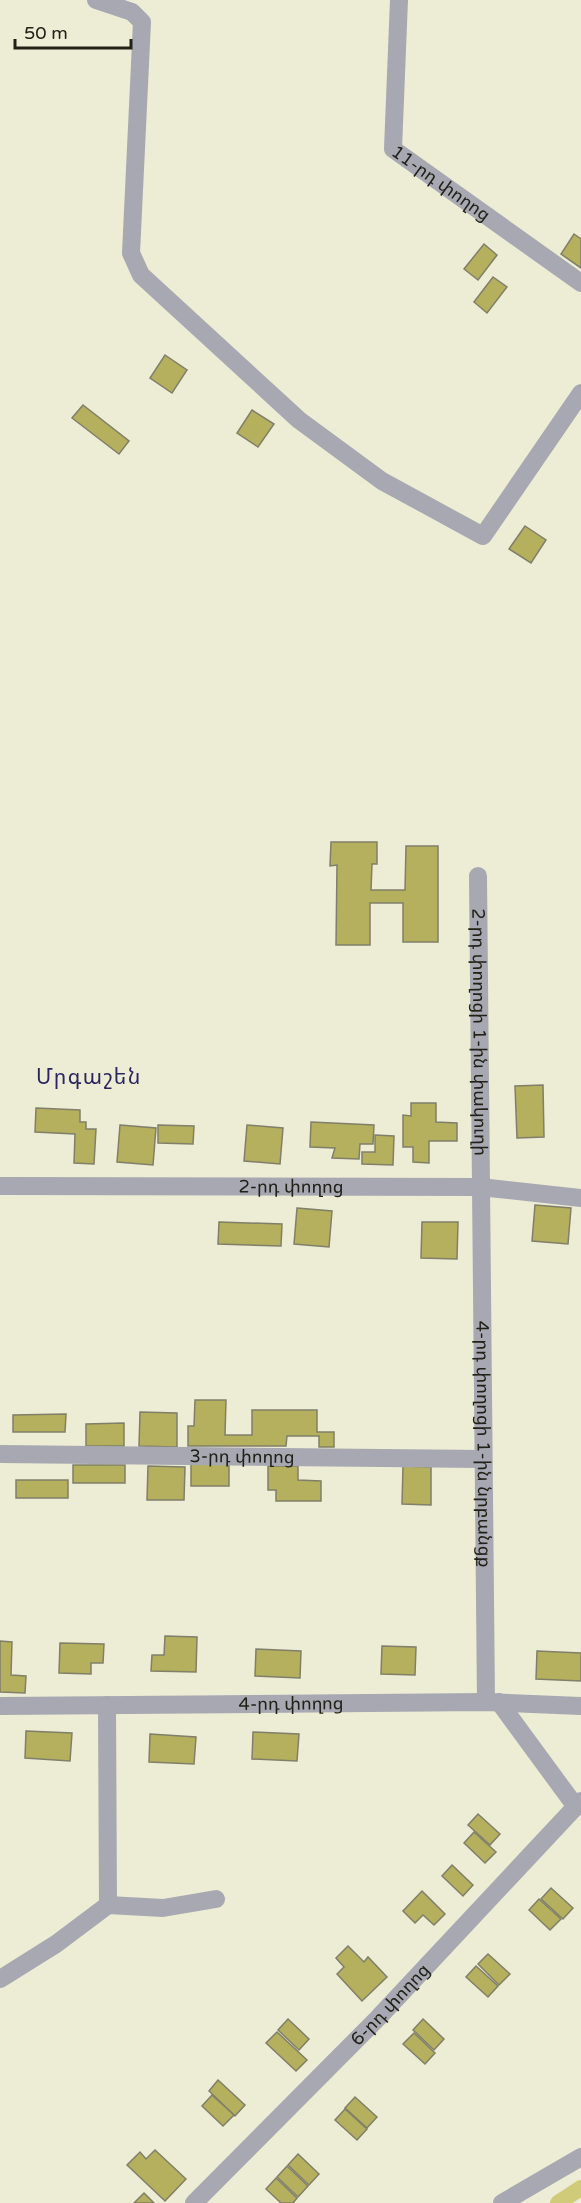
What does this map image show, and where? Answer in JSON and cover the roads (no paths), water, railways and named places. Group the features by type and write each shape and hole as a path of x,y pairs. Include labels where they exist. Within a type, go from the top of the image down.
{"street":[{"path":"96,0 132,12 142,22 130,253 141,275 299,420 382,481 483,536 581,393"},
{"name":"11-րդ փողոց","path":"399,0 393,149 581,283"},
{"name":"2-րդ փողոցի 1-ին փակուղի","path":"478,876 480,1187"},
{"name":"2-րդ փողոց","path":"0,1186 480,1187 581,1198"},
{"name":"4-րդ փողոցի 1-ին նրբանցք","path":"480,1187 483,1459 493,1702"},
{"name":"3-րդ փողոց","path":"0,1454 483,1459"},
{"path":"493,1702 578,1804"},
{"name":"4-րդ փողոց","path":"0,1706 493,1702 581,1706"},
{"path":"107,1705 108,1905"},
{"name":"6-րդ փողոց","path":"194,2203 378,2018 578,1804"},
{"path":"0,1979 56,1944 108,1905 163,1908 216,1899"},
{"path":"502,2203 581,2157"}],"waterway":[{"path":"558,2203 581,2188"}],"district":[{"name":"Մրգաշեն","path":"89,1077"}]}
